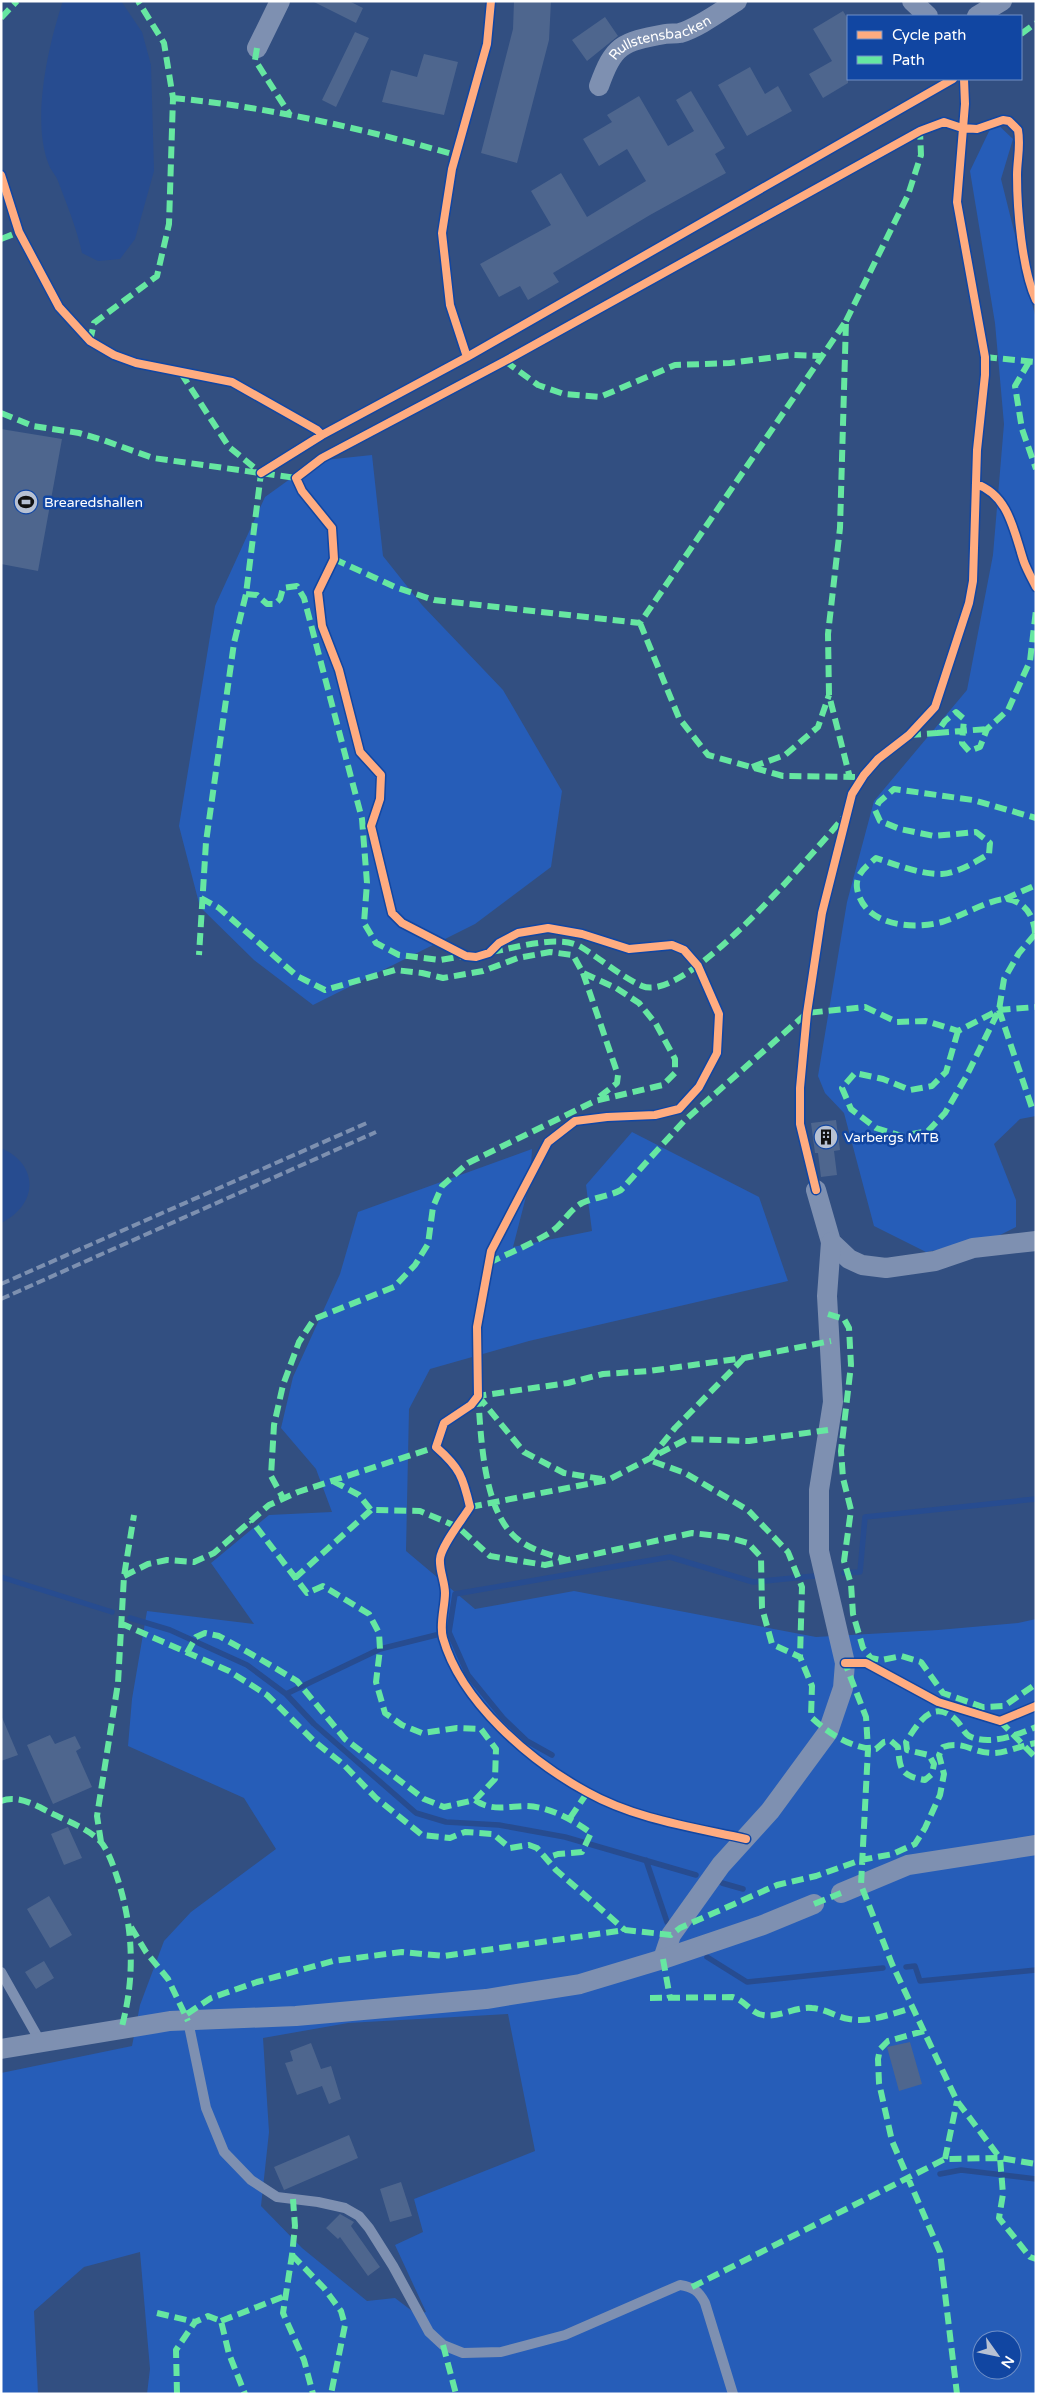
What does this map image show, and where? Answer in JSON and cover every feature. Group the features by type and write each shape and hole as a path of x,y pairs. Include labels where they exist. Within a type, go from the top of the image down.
{"street":[{"path":"257,48 280,1"},
{"name":"Rullstensbacken","path":"599,86 609,60 616,50 648,38 680,33 737,1"},
{"path":"912,1 927,15"},
{"path":"979,15 1002,1"},
{"path":"663,1959 664,1951 671,1935 702,1892 722,1865 770,1811 828,1732 843,1688 845,1663 819,1551 819,1490 833,1402 827,1296 831,1242 816,1190"},
{"path":"831,1242 849,1259 862,1265 886,1268 935,1261 973,1248 1036,1241"},
{"path":"841,1893 908,1865 1036,1845"},
{"path":"1,2049 170,2021 296,2016 486,1998 580,1984 663,1959 763,1925 814,1904"}],"lane":[{"path":"1,1972 40,2044"},
{"path":"188,2021 206,2108 224,2152 251,2180 276,2197 346,2208 359,2216 369,2228 393,2266 430,2332 443,2345 463,2353 501,2352 565,2335 680,2285 692,2287 700,2294 705,2303 732,2394"}],"shaded area":[{"path":"63,1 121,1 142,32 151,65 154,171 135,239 120,259 98,261 82,253 72,217 57,179 49,165 44,147 41,127 44,83 52,39"},
{"path":"994,121 1013,139 1001,179 1036,319 1036,1116 1020,1119 994,1144 1016,1200 1016,1227 988,1241 926,1252 874,1226 844,1113 825,1093 818,1076 847,902 874,801 967,690 993,555 1004,424 995,323 970,171"},
{"path":"372,455 383,556 422,605 503,690 562,791 551,867 475,924 313,1005 254,960 200,907 179,826 215,606 265,497 315,461"},
{"path":"632,1132 759,1197 788,1281 529,1341 430,1369 409,1409 406,1551 475,1609 574,1591 816,1637 938,1630 1018,1623 1036,1619 1036,2394 147,2394 150,2369 140,2252 84,2267 34,2311 38,2394 1,2394 1,2073 132,2046 140,2005 164,1941 191,1912 276,1849 244,1798 128,1746 132,1699 147,1611 254,1624 211,1563 269,1515 332,1512 316,1469 281,1428 293,1377 340,1274 358,1212 532,1149 530,1181 513,1247 592,1231 586,1185","holes":["508,2014 535,2151 414,2199 423,2232 395,2245 426,2312 416,2314 395,2298 367,2301 302,2248 261,2206 269,2132 263,2038 348,2023"]},
{"path":"1,1148 14,1155 23,1164 28,1174 30,1185 28,1196 22,1206 1,1223"}],"building":[{"path":"312,1 349,1 363,8 356,23"},
{"path":"514,1 551,1 549,40 517,163 481,153 513,29"},
{"path":"843,11 847,17 848,83 823,98 809,74 832,61 813,29"},
{"path":"605,17 618,36 587,61 572,40"},
{"path":"355,32 369,38 336,107 322,100"},
{"path":"424,54 458,62 444,115 382,102 391,70 417,77"},
{"path":"750,67 765,94 778,86 792,111 747,136 718,85"},
{"path":"691,91 725,148 715,154 726,173 650,215 553,273 559,282 528,300 520,286 499,297 480,264 551,225 531,191 561,173 587,217 646,181 627,149 599,166 583,139 612,122 607,115 639,96 668,146 694,131 676,100"},
{"name":"Brearedshallen","path":"1,429 62,439 38,571 1,564"},
{"name":"Varbergs MTB","path":"836,1120 840,1150 834,1151 837,1175 821,1177 818,1153 815,1153 811,1123"},
{"path":"1,1715 18,1755 1,1761"},
{"path":"50,1735 55,1744 75,1736 81,1748 76,1751 92,1787 53,1804 27,1745"},
{"path":"68,1827 82,1858 64,1865 51,1834"},
{"path":"49,1896 72,1935 50,1948 27,1909"},
{"path":"44,1961 54,1978 36,1989 25,1972"},
{"path":"910,2042 922,2084 899,2091 887,2047"},
{"path":"311,2043 321,2069 331,2066 341,2099 329,2104 322,2086 297,2095 285,2063 293,2061 290,2051"},
{"path":"349,2135 358,2158 284,2190 274,2167"},
{"path":"401,2182 412,2216 390,2222 380,2189"},
{"path":"340,2214 354,2222 351,2226 380,2267 368,2276 340,2237 338,2239 326,2228"}],"waterway":[{"path":"844,1573 860,1572 865,1517 1036,1499"},
{"path":"552,1755 527,1741 503,1718 468,1675 449,1632 455,1594 670,1557 753,1582 815,1576"},
{"path":"1,1577 112,1612"},
{"path":"130,1618 170,1630 247,1665 286,1694 314,1724 416,1813 446,1822 499,1825 565,1837 696,1875"},
{"path":"286,1694 380,1649 436,1635"},
{"path":"646,1860 667,1922"},
{"path":"722,1883 743,1889"},
{"path":"707,1957 747,1982 883,1968"},
{"path":"906,1967 915,1966 920,1981 1036,1970"},
{"path":"940,2174 961,2170 1036,2179"}],"railway":[{"path":"1,1284 369,1122"},
{"path":"1,1299 376,1132"}],"marked path":[{"path":"1,18 17,1"},
{"path":"90,341 94,323 157,276 169,224 173,98 164,43 138,1"},
{"path":"1022,33 1036,23"},
{"path":"257,48 255,60 290,115"},
{"path":"173,98 245,107 316,120 456,155"},
{"path":"846,321 908,195 921,155 920,131"},
{"path":"1,239 19,232"},
{"path":"334,559 395,587 434,600 640,623 846,321 840,528 828,634 829,695 850,778"},
{"path":"505,361 538,385 564,394 600,397 675,365 730,363 792,355 821,356"},
{"path":"985,357 1036,362"},
{"path":"1029,362 1015,386 1022,429 1036,469"},
{"path":"181,373 229,447 261,473 246,594 234,643 206,842 199,955"},
{"path":"1,413 33,426 79,433 153,458 296,478"},
{"path":"246,594 257,595 267,604 275,604 280,599 283,588 297,586 304,598 362,819 367,883 364,923 376,943 399,955 440,960 464,956"},
{"path":"909,735 937,733 945,721 956,712 964,719 962,743 969,751 980,747 987,729 1008,710 1030,661 1036,610"},
{"path":"640,623 679,718 708,755 783,776 855,777"},
{"path":"752,767 785,755 818,727 829,695"},
{"path":"937,733 987,729"},
{"path":"1035,933 1033,921 1027,910 1013,900 1006,899 993,902 942,922 917,925 891,922 879,918 861,901 857,883 862,871 876,858 917,871 942,874 972,864 989,854 990,843 976,832 934,836 900,829 880,821 875,810 879,802 894,789 973,800 1036,818"},
{"path":"491,952 537,943 572,943 642,986 662,986 688,972 718,950 779,890 844,817"},
{"path":"1005,899 1036,885"},
{"path":"201,898 219,908 297,976 325,990 395,970 443,978 483,971 518,958 550,952 573,955 583,973 616,988 639,1003 656,1024 675,1059 675,1073 663,1085 595,1101 468,1163 442,1186 433,1207 428,1244 415,1265 394,1287 314,1319 299,1342 283,1385 274,1425 271,1476 283,1498"},
{"path":"958,1031 946,1072 932,1086 910,1090 883,1079 855,1073 842,1088 851,1109 876,1128 902,1136 928,1131 945,1113 966,1077 999,1010 1004,979 1019,953 1036,933"},
{"path":"583,973 618,1075 617,1083 598,1098"},
{"path":"489,1263 551,1232 573,1209 582,1203 621,1190 684,1121 807,1013 865,1007 897,1022 926,1021 958,1031 999,1010 1036,1007"},
{"path":"999,1010 1033,1111"},
{"path":"828,1314 844,1319 849,1328 851,1365 841,1451 843,1478 851,1510 844,1561 851,1584 853,1614 863,1648 871,1658 882,1660 901,1656 921,1662 943,1693 983,1707 1004,1706 1036,1684"},
{"path":"476,1399 478,1396 568,1383 603,1374 649,1371 744,1358 831,1341"},
{"path":"744,1358 675,1428 649,1460 685,1473 748,1510 788,1552 802,1587 800,1657"},
{"path":"478,1395 485,1469 489,1488 502,1521 512,1534 524,1544 567,1560"},
{"path":"478,1396 524,1452 564,1473 602,1479"},
{"path":"470,1507 608,1480 687,1439 749,1441 828,1430"},
{"path":"124,1576 148,1564 167,1560 194,1562 214,1553 269,1505 298,1492 436,1447"},
{"path":"333,1481 359,1495 371,1510 420,1511 458,1527 490,1556 545,1565 692,1533 726,1537 748,1543 761,1557 762,1608 772,1644 800,1657 812,1686 811,1717 841,1739 858,1746 876,1749 884,1742 891,1741 898,1747 903,1770 911,1776 925,1780 932,1774 934,1764 929,1755 907,1750 906,1742 921,1721 933,1712 941,1711 948,1714 957,1721 967,1735 977,1739 994,1740 1036,1727"},
{"path":"295,1578 371,1510"},
{"path":"101,1842 97,1816 118,1683 124,1576 134,1515"},
{"path":"187,1653 196,1637 205,1633 219,1636 297,1681 345,1739 424,1799 444,1807 475,1800 495,1779 496,1749 481,1729 457,1728 422,1733 402,1725 385,1713 376,1682 380,1649 379,1633 369,1614 323,1586 307,1593 251,1520"},
{"path":"120,1623 229,1671 267,1695 315,1742 343,1764 376,1798 422,1835 450,1838 465,1832 493,1834 510,1848 529,1845 537,1848 556,1870 625,1930"},
{"path":"849,1663 845,1663 866,1717 868,1749 861,1885 892,1964 957,2101 1000,2158 1003,2194 999,2218 1030,2257 1036,2259"},
{"path":"1000,1721 1036,1758"},
{"path":"187,2014 211,1998 257,1982 333,1961 402,1952 444,1956 625,1930 671,1935 680,1928 777,1885 816,1876 861,1860 893,1854 915,1844 925,1828 940,1795 944,1774 939,1755 943,1747 957,1745 993,1753 1036,1743"},
{"path":"570,1818 587,1793"},
{"path":"1,1801 14,1799 34,1804 90,1833 101,1842 106,1850 115,1870 130,1936 129,1992 121,2030"},
{"path":"475,1800 481,1804 494,1807 527,1806 544,1809 577,1823 591,1833 582,1852 558,1854 546,1858"},
{"path":"814,1904 841,1893"},
{"path":"131,1927 146,1952 168,1979 188,2021"},
{"path":"663,1959 670,1998"},
{"path":"650,1998 733,1997 759,2014 772,2015 812,2008 857,2020 881,2017 913,2008"},
{"path":"924,2031 888,2041 880,2049 878,2059 879,2083 892,2141 940,2252 957,2394"},
{"path":"945,2159 957,2101"},
{"path":"692,2287 945,2159 1000,2158 1036,2164"},
{"path":"293,2199 295,2226 283,2313 304,2360 313,2394"},
{"path":"292,2255 324,2288 341,2311 345,2325 331,2394"},
{"path":"221,2321 285,2296"},
{"path":"157,2313 195,2322"},
{"path":"177,2394 176,2350 195,2322 208,2316 221,2321 229,2354 245,2394"},
{"path":"443,2345 456,2394"}],"cycle path":[{"path":"467,357 450,305 442,233 452,169 487,44 491,1"},
{"path":"261,473 322,435 467,357 951,80"},
{"path":"816,1190 800,1124 800,1088 807,1013 822,913 852,794 864,775 878,759 909,735 935,707 969,603 973,581 977,450 985,375 985,357 957,202 965,104 964,80"},
{"path":"746,1839 644,1816 605,1801 565,1779 521,1747 481,1707 465,1685 452,1662 442,1633 445,1593 440,1563 441,1554 470,1507 459,1474 450,1461 436,1447 444,1423 471,1405 478,1396 477,1327 491,1251 548,1142 575,1121 607,1117 655,1115 679,1109 699,1087 717,1053 719,1014 698,966 684,950 672,945 629,949 582,934 548,928 518,933 499,943 489,953 476,957 466,956 402,923 392,913 371,826 380,799 381,775 360,752 339,670 322,626 318,592 334,559 332,528 302,491 296,478 322,458 505,361 920,131 944,122 962,128 977,129 1003,120 1009,121 1018,130 1019,222 1027,273 1036,300"},
{"path":"1,175 19,232 59,307 90,341 114,355 136,363 232,382 317,430 322,435"},
{"path":"976,484 987,489 996,497 1009,516 1025,565 1036,587"},
{"path":"845,1663 866,1663 938,1702 1000,1721 1036,1706"}],"place":[{"name":"Brearedshallen","path":"26,502"},
{"name":"Varbergs MTB","path":"826,1137"}]}
